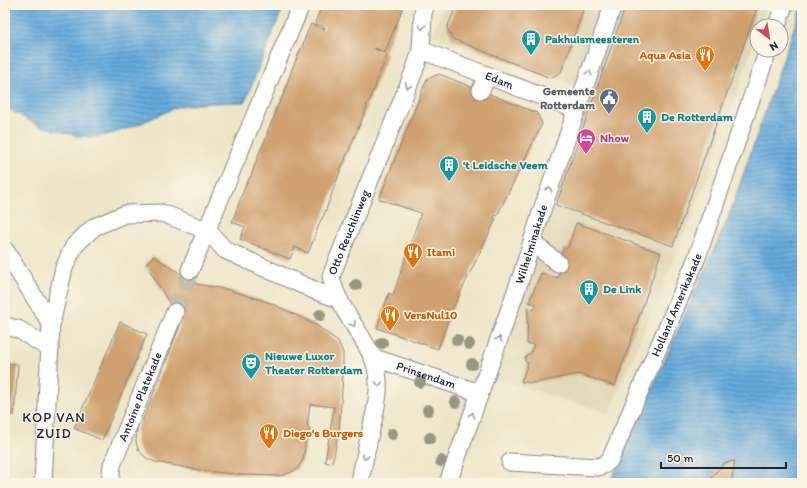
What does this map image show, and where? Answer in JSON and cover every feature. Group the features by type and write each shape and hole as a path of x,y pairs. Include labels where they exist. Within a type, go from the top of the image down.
{"street":[{"path":"190,270 208,231 301,5"},
{"name":"Otto Reuchlinweg","path":"360,483 378,395 378,374 372,357 339,299 331,276 415,70 421,50 423,14 426,5"},
{"name":"Wilhelminakade","path":"448,483 613,5"},
{"path":"779,18 784,5"},
{"name":"Edam","path":"421,50 484,83 577,110"},
{"name":"Holland Amerikakade","path":"510,462 597,466 604,465 610,460 696,260 765,58"},
{"path":"43,483 51,324 64,268 74,246 94,228 125,214 162,213 208,231 225,250 316,292 339,299"},
{"path":"532,242 558,263"},
{"path":"5,250 51,324"},
{"name":"Antoine Platekade","path":"110,483 114,458 175,312"},
{"path":"5,326 18,329 50,349"},
{"name":"Prinsendam","path":"372,357 480,393"}],"shaded area":[{"path":"444,5 767,5 763,18 749,18 749,57 700,198 609,413 479,374 578,86 432,35"}],"water":[{"path":"5,5 284,5 245,102 179,106 135,126 107,135 91,137 77,136 37,125 12,111 5,105"},
{"path":"802,5 802,483 731,483 735,462 724,463 708,483 610,483 728,218 784,58 789,58 789,42"}],"building":[{"path":"322,5 404,5 385,52 375,48 387,54 384,64 308,253 295,247 290,259 240,239 245,227 232,222 311,24 324,29 325,27 315,23"},
{"name":"Pakhuismeesteren","path":"457,5 585,5 561,72 550,78 453,39 447,28"},
{"name":"De Rotterdam","path":"626,5 758,5 753,18 749,18 749,31 673,246 556,205"},
{"name":"'t Leidsche Veem","path":"439,74 537,113 542,124 497,216 495,215 494,218 496,219 452,310 448,309 446,314 450,315 438,349 377,328 389,293 393,295 421,213 379,199 427,79"},
{"name":"De Link","path":"576,223 661,253 615,386 579,374 533,383 521,382 528,363 525,361 525,357 528,354 531,354 534,344 527,344 527,307 534,310 536,304 529,302 541,273 557,278 565,257 562,255 562,251 565,248 568,248"},
{"name":"Nieuwe Luxor Theater Rotterdam","path":"153,256 197,284 229,290 271,303 316,325 338,341 343,353 343,376 339,429 334,456 331,463 325,462 334,407 310,404 307,427 310,430 307,433 303,460 297,469 287,474 280,476 247,475 204,471 155,462 143,455 138,449 136,442 137,428 141,419 143,420 181,323 146,264"},
{"path":"120,322 147,334 102,440 74,428"},
{"path":"5,364 18,364 14,415 5,414"},
{"path":"735,461 731,483 708,483 724,463"}],"tunnel":[{"path":"175,312 186,288 190,270"}],"place":[{"name":"Pakhuismeesteren","path":"531,56"},
{"name":"Aqua Asia","path":"705,72"},
{"name":"Gemeente Rotterdam","path":"609,115"},
{"name":"De Rotterdam","path":"647,134"},
{"name":"Nhow","path":"586,155"},
{"name":"'t Leidsche Veem","path":"449,182"},
{"name":"Itami","path":"413,269"},
{"name":"De Link","path":"589,306"},
{"name":"VersNul10","path":"390,332"},
{"name":"Nieuwe Luxor Theater Rotterdam","path":"251,380"},
{"name":"Diego's Burgers","path":"269,450"}],"district":[{"name":"KOP VAN ZUID","path":"54,426"}]}
